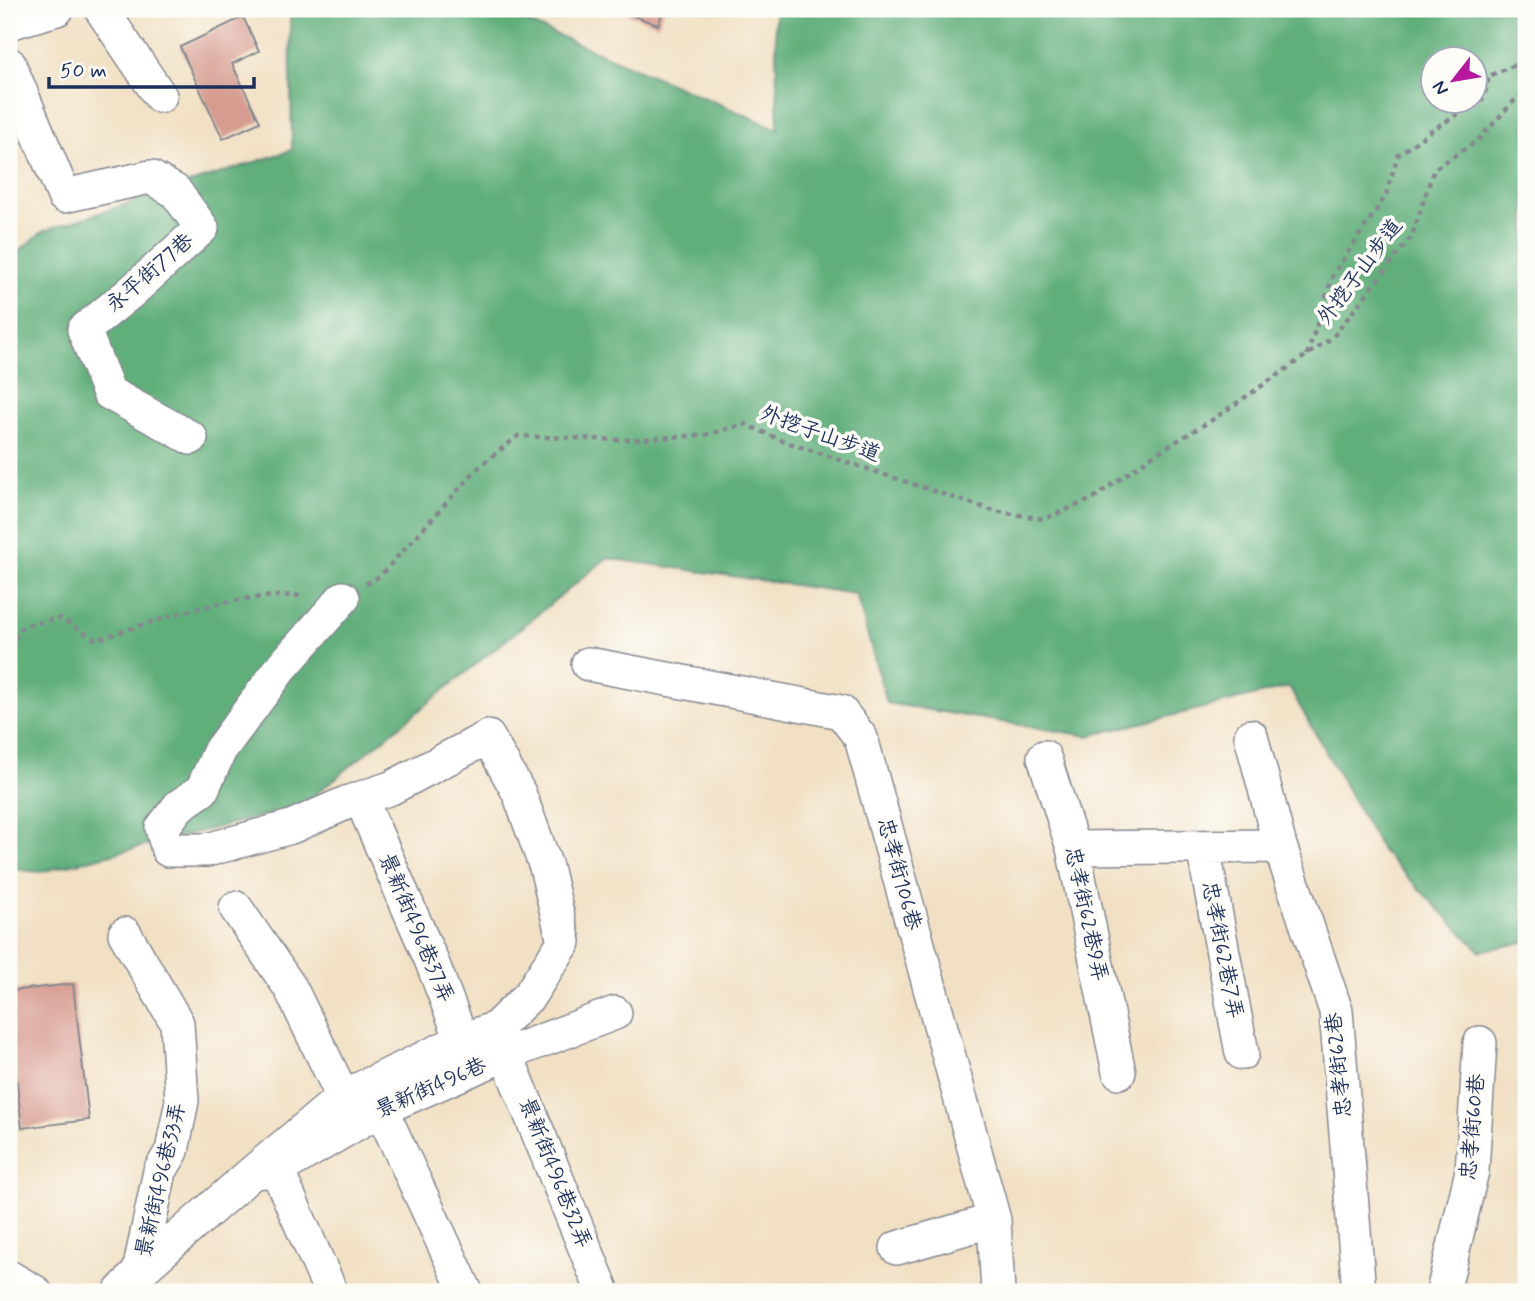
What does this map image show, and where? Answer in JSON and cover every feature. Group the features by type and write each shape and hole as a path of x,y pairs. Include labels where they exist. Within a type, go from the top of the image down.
{"street":[{"path":"9,23 53,9"},
{"path":"101,9 160,96"},
{"name":"永平街77巷","path":"9,64 64,196 150,177 175,191 202,228 130,293 83,330 109,393 191,438"},
{"name":"景新街496巷","path":"138,1285 343,1097 462,1040 496,1028 529,996 564,942 546,867 519,793 488,737 391,788 346,803 291,827 207,850 168,850 162,828 179,807 202,790 220,750 281,668 343,598"},
{"name":"忠孝街106巷","path":"587,664 841,712 862,738 993,1220 998,1292"},
{"name":"忠孝街62巷","path":"1251,736 1280,846 1336,1011 1359,1292"},
{"name":"忠孝街62巷9弄","path":"1044,757 1073,848 1119,1072"},
{"name":"景新街496巷37弄","path":"368,815 432,962 462,1040"},
{"path":"1073,848 1280,846"},
{"name":"忠孝街62巷7弄","path":"1203,847 1242,1053"},
{"path":"236,908 291,989 343,1097"},
{"name":"景新街496巷33弄","path":"125,934 177,1023 182,1101 172,1151 160,1171 138,1285"},
{"name":"景新街496巷","path":"265,1171 381,1109 506,1054 615,1013"},
{"name":"忠孝街60巷","path":"1443,1292 1472,1171 1480,1042"},
{"name":"景新街496巷32弄","path":"506,1054 603,1292"},
{"path":"381,1109 466,1292"},
{"path":"265,1171 331,1292"},
{"path":"897,1248 993,1220"},
{"path":"9,1277 35,1292"}],"path":[{"path":"1306,355 1333,275 1386,195 1398,155 1484,98 1489,76 1522,62"},
{"name":"外挖子山步道","path":"343,598 380,576 481,465 518,436 622,440 705,435 744,424 783,440 994,511 1044,519 1092,499 1155,454 1212,420 1333,337 1412,236 1434,170 1477,141 1515,100 1526,92"},
{"path":"9,647 23,626 60,618 96,640 197,607 284,595 343,598"}],"green space":[{"path":"290,9 500,9 778,129 775,9 1526,9 1526,942 1480,951 1382,851 1289,687 1088,736 887,703 856,594 607,558 301,806 41,872 9,869 9,259 44,231 292,150"}],"building":[{"path":"615,9 664,9 658,25"},
{"path":"243,17 259,51 232,64 260,122 223,139 180,47"},
{"path":"73,984 89,1120 22,1128 9,991"}]}
